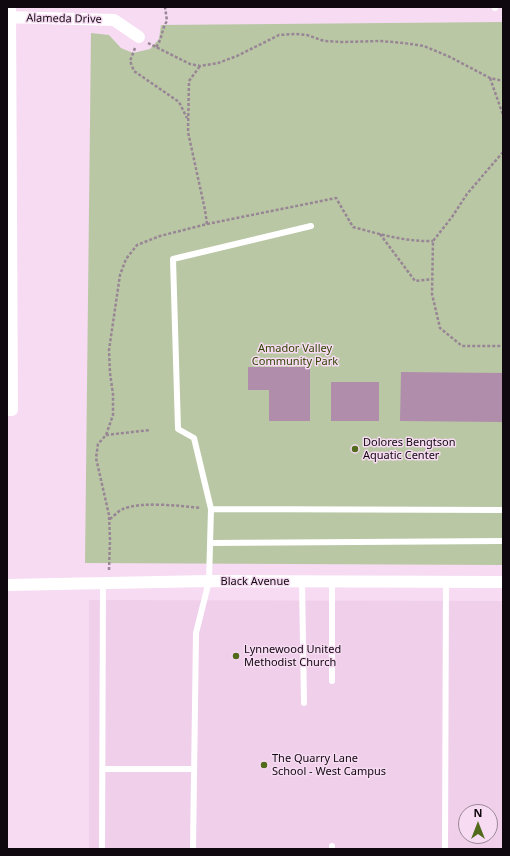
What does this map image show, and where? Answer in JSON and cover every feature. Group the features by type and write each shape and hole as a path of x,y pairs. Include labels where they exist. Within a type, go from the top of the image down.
{"street":[{"name":"Alameda Drive","path":"9,14 114,20 139,37"},
{"path":"7,410 12,410 9,14"},
{"name":"Black Avenue","path":"7,585 208,581 503,582"}],"lane":[{"path":"193,849 196,633 208,581 210,543 208,508 194,438 178,429 173,259 311,226"},
{"path":"208,508 503,510"},
{"path":"210,543 503,541"},
{"path":"302,582 304,703"},
{"path":"332,582 332,681"},
{"path":"445,849 446,582"},
{"path":"102,849 106,583"},
{"path":"103,769 194,769"}],"path":[{"path":"156,47 160,42 163,27 167,21 165,7"},
{"path":"188,119 178,102 134,71 130,61 139,37 190,64 200,66 224,61 279,35 307,35 324,41 380,41 404,43 424,46 450,57 490,78 503,81"},
{"path":"200,66 189,81 188,132 207,224"},
{"path":"490,78 503,115"},
{"path":"503,152 467,194 452,217 433,241 432,279 432,294 440,328 462,346 503,346"},
{"path":"106,583 110,540 110,519 96,458 98,444 106,435 113,408 109,350 120,275 126,259 137,245 160,236 207,224 336,198 353,227 419,242 433,241"},
{"path":"380,234 415,281 432,279"},
{"path":"106,435 150,430"},
{"path":"110,519 123,509 133,507 154,505 208,508"}],"shaded area":[{"path":"248,367 310,367 310,421 269,421 269,390 248,390"},
{"path":"401,372 503,373 503,422 400,421"},
{"path":"331,382 379,382 379,421 331,421"},
{"path":"89,600 503,601 503,849 89,849"}],"green space":[{"name":"Amador Valley Community Park","path":"503,22 503,565 85,563 91,33 109,35 121,48 133,53 150,49 159,39 161,25"}],"place":[{"name":"Dolores Bengtson Aquatic Center","path":"355,449"},
{"name":"Lynnewood United Methodist Church","path":"236,656"},
{"name":"The Quarry Lane School - West Campus","path":"264,765"}]}
